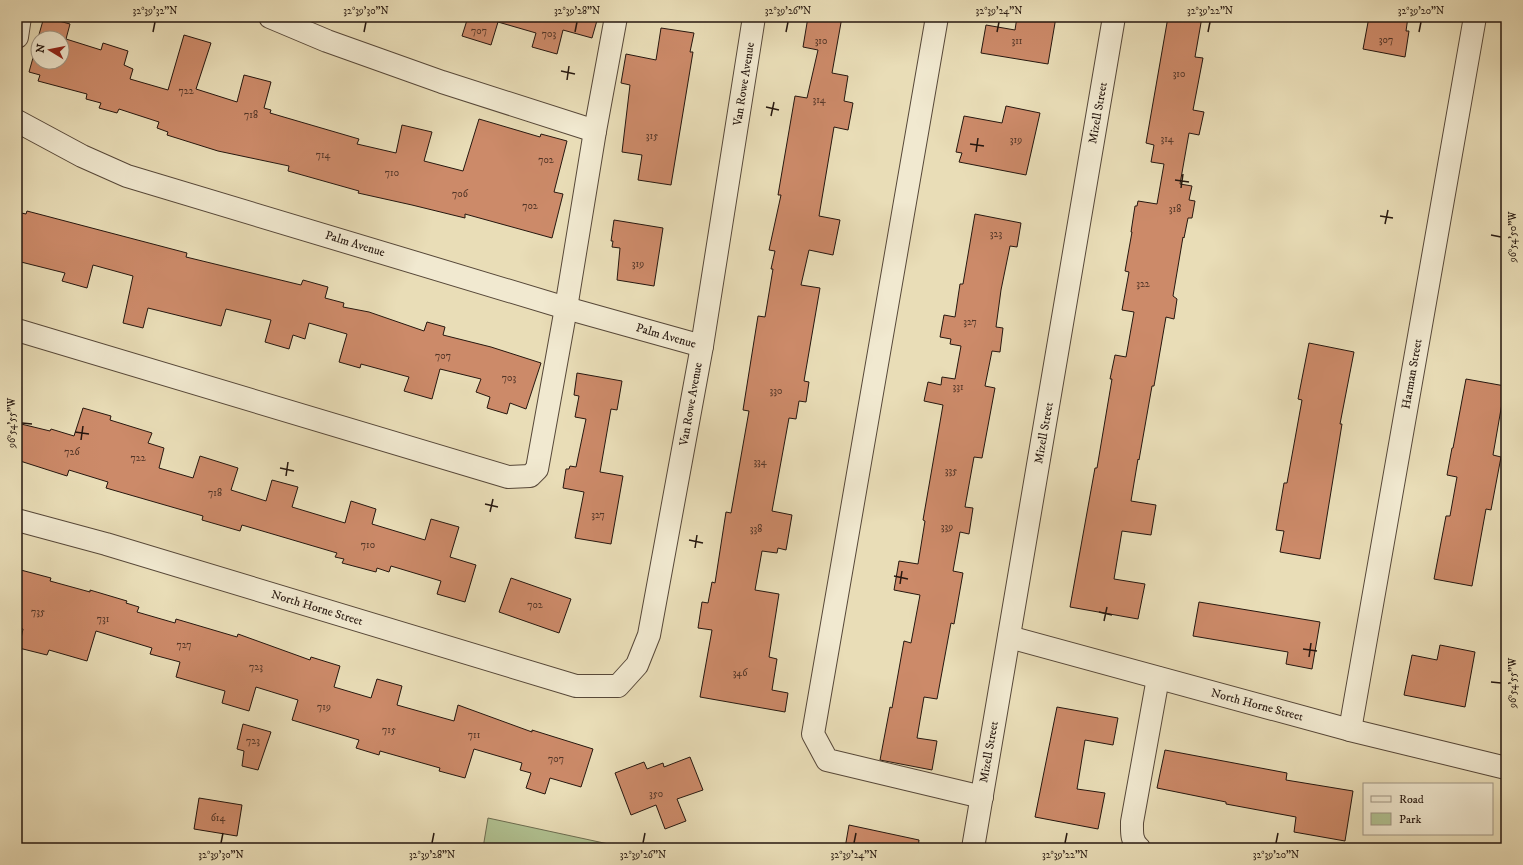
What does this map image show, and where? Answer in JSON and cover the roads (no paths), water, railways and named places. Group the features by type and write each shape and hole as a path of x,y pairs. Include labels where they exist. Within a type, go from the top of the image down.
{"street":[{"path":"17,37 20,17"},
{"path":"270,17 326,41 442,82 595,131"},
{"path":"17,330 508,477 530,476 537,469 616,17"},
{"name":"Van Rowe Avenue","path":"618,686 637,665 649,635 702,346 754,17"},
{"path":"937,17 813,734 827,760 982,797"},
{"name":"Mizell Street","path":"973,848 1114,17"},
{"name":"Harman Street","path":"1350,730 1475,17"},
{"name":"Palm Avenue","path":"17,121 82,156 127,176 566,308 702,346"},
{"name":"North Horne Street","path":"17,520 106,544 576,686 618,686"},
{"name":"North Horne Street","path":"1009,637 1350,730 1506,768"},
{"path":"1139,848 1133,839 1132,822 1158,678"}]}
